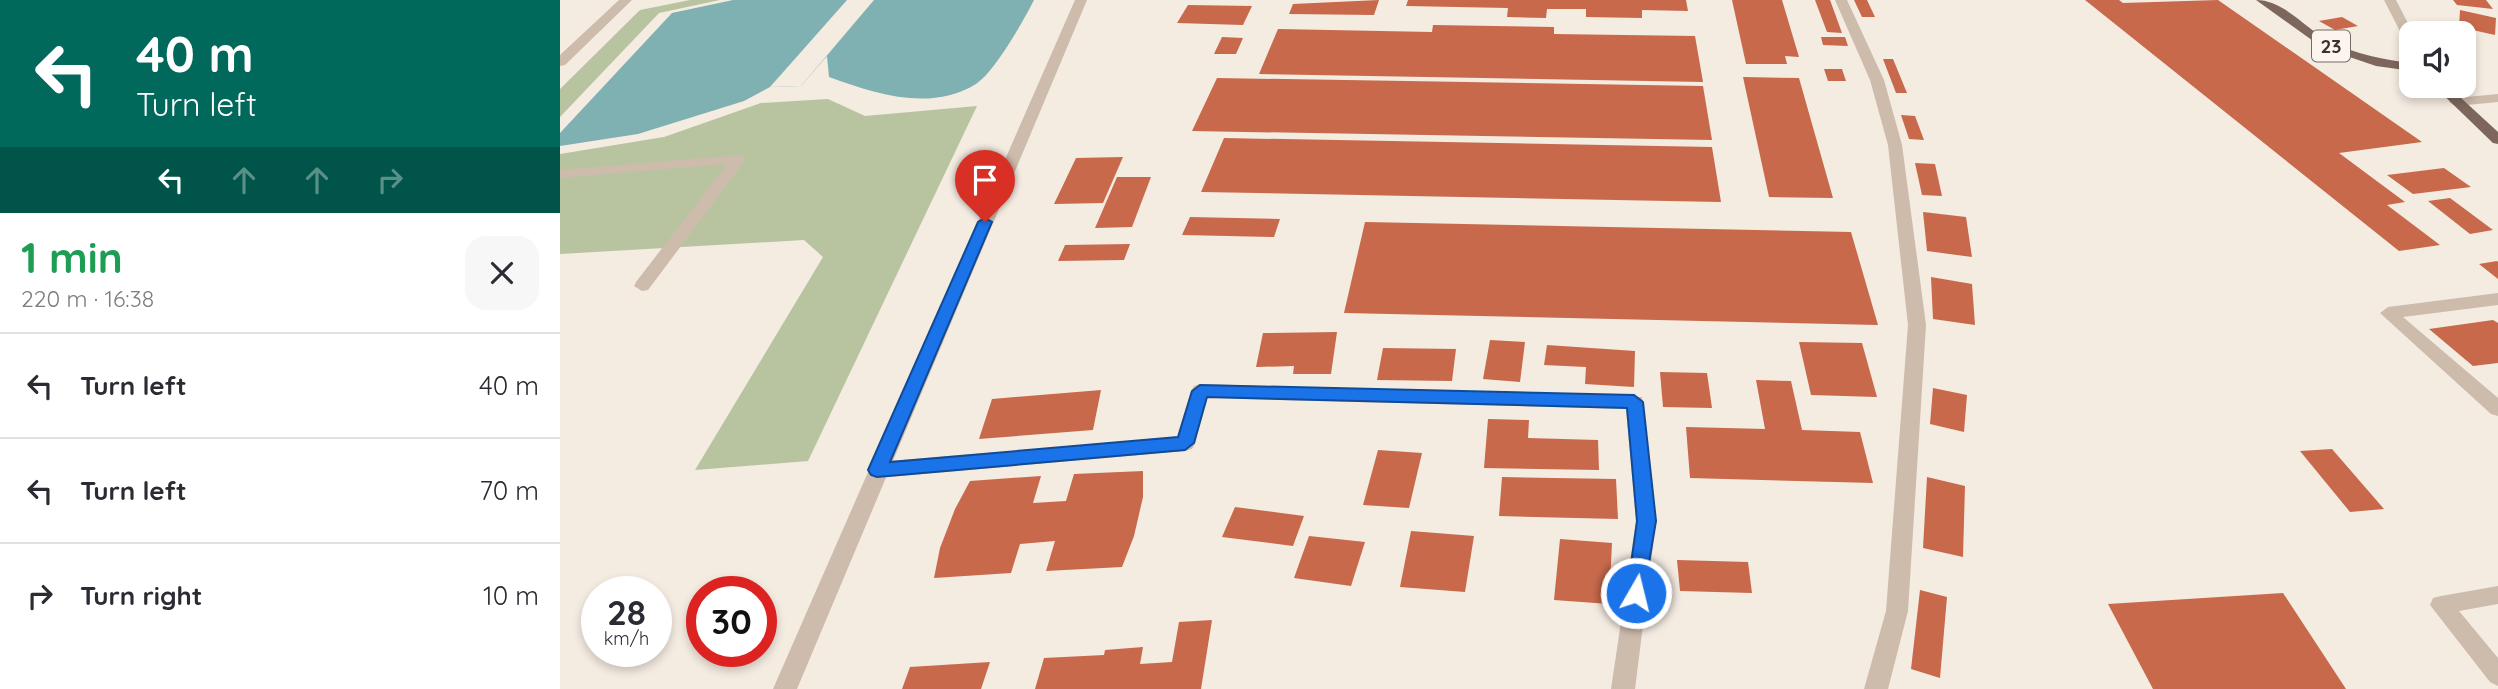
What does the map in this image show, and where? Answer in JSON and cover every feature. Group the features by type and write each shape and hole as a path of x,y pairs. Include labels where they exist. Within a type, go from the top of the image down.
{"main road":[{"name":"23","path":"2262,0 2327,44 2381,62 2399,65"},
{"path":"2452,98 2498,140"}],"street":[{"path":"560,62 626,0"},
{"path":"785,689 1081,0"},
{"path":"1841,0 1877,80 1895,145 1917,325 1896,611 1876,689"},
{"path":"2390,0 2401,21"},
{"path":"2456,102 2498,98"},
{"path":"560,174 739,159 642,286"},
{"path":"2498,299 2388,313 2498,409"},
{"path":"877,470 1185,443 1200,391 1634,402 1646,521 1623,689"},
{"path":"2498,595 2441,604 2498,675"}],"green space":[{"path":"690,0 720,0 659,13 560,117 560,89 640,10"},
{"path":"828,99 865,116 977,106 808,461 695,470 823,257 804,240 560,254 560,154 664,137 761,103"}],"water":[{"path":"733,0 1034,0 991,69 976,84 958,92 922,99 865,89 829,77 827,56 801,86 770,87 744,101 638,134 560,146 560,133 672,13"}],"pier":[{"path":"847,0 874,0 801,86 770,87"}],"building":[{"path":"1379,0 1374,15 1289,14 1293,4"},
{"path":"1408,0 1686,0 1688,11 1642,10 1642,18 1586,17 1586,9 1547,9 1546,18 1507,17 1508,8 1406,6"},
{"path":"1732,0 1782,0 1799,57 1785,56 1787,64 1746,64"},
{"path":"1815,0 1830,0 1842,33 1827,32"},
{"path":"1854,0 1867,0 1875,17 1862,17"},
{"path":"2085,0 2119,0 2123,3 2218,0 2422,142 2339,153 2405,202 2387,205 2440,245 2399,251"},
{"path":"2453,0 2486,0 2493,9 2457,5"},
{"path":"1188,5 1252,6 1243,25 1177,23"},
{"path":"2460,10 2496,18 2495,35 2476,31 2476,21 2459,21"},
{"path":"2342,17 2358,26 2335,30 2319,21"},
{"path":"1433,25 1554,27 1554,34 1695,36 1703,82 1259,74 1278,29 1432,32"},
{"path":"1222,37 1243,38 1236,54 1214,54"},
{"path":"1821,37 1845,37 1848,46 1823,45"},
{"path":"1883,59 1893,59 1907,93 1896,93"},
{"path":"1824,69 1842,69 1846,81 1828,81"},
{"path":"1743,77 1799,78 1833,198 1769,197"},
{"path":"1217,78 1703,86 1712,140 1192,131"},
{"path":"1901,115 1915,116 1924,140 1909,139"},
{"path":"1224,138 1712,147 1721,202 1201,192"},
{"path":"1123,157 1103,203 1054,204 1076,158"},
{"path":"1915,163 1935,164 1942,196 1922,195"},
{"path":"2444,168 2471,187 2413,194 2387,175"},
{"path":"1117,177 1151,177 1132,227 1095,228"},
{"path":"2450,198 2493,230 2470,234 2428,201"},
{"path":"1923,212 1966,217 1972,257 1927,251"},
{"path":"1190,217 1280,219 1274,237 1182,235"},
{"path":"1365,222 1851,232 1878,325 1344,313"},
{"path":"1130,244 1124,260 1058,261 1065,245"},
{"path":"2497,261 2498,279 2479,264"},
{"path":"1931,277 1972,284 1975,325 1933,319"},
{"path":"2493,320 2498,323 2498,363 2473,366 2429,329"},
{"path":"1337,332 1331,374 1293,374 1294,366 1256,367 1263,333"},
{"path":"1490,340 1525,342 1520,382 1483,379"},
{"path":"1799,342 1862,343 1877,397 1811,395"},
{"path":"1547,345 1635,351 1634,387 1585,384 1586,367 1544,365"},
{"path":"1383,348 1456,349 1452,381 1377,380"},
{"path":"1660,372 1707,373 1712,408 1663,407"},
{"path":"1756,380 1791,381 1802,430 1860,432 1873,483 1690,478 1686,427 1765,429"},
{"path":"1933,388 1967,395 1964,432 1930,424"},
{"path":"1101,390 1093,430 979,439 992,399"},
{"path":"1488,419 1529,420 1528,438 1598,440 1599,470 1484,468"},
{"path":"2332,449 2384,509 2350,512 2300,451"},
{"path":"1378,450 1422,453 1409,508 1363,505"},
{"path":"1143,471 1143,497 1134,536 1122,567 1046,571 1055,541 1020,544 1011,573 934,578 940,548 955,509 970,481 1041,476 1033,503 1066,501 1074,474"},
{"path":"1502,477 1616,479 1618,519 1499,516"},
{"path":"1927,477 1965,486 1963,557 1923,548"},
{"path":"1235,507 1304,516 1293,546 1222,537"},
{"path":"1411,531 1474,536 1465,592 1400,587"},
{"path":"1309,536 1365,542 1351,586 1294,578"},
{"path":"1560,539 1612,543 1609,604 1554,600"},
{"path":"1677,560 1748,562 1752,593 1680,591"},
{"path":"1920,590 1947,597 1940,678 1911,669"},
{"path":"2283,593 2346,689 2153,689 2108,604"},
{"path":"1212,620 1201,689 1035,689 1044,658 1104,655 1105,650 1143,647 1140,664 1172,662 1179,622"},
{"path":"990,662 981,689 902,689 910,667"}],"route":[{"path":"985,222 877,470 1185,443 1200,391 1634,402 1646,521 1636,593"}]}
